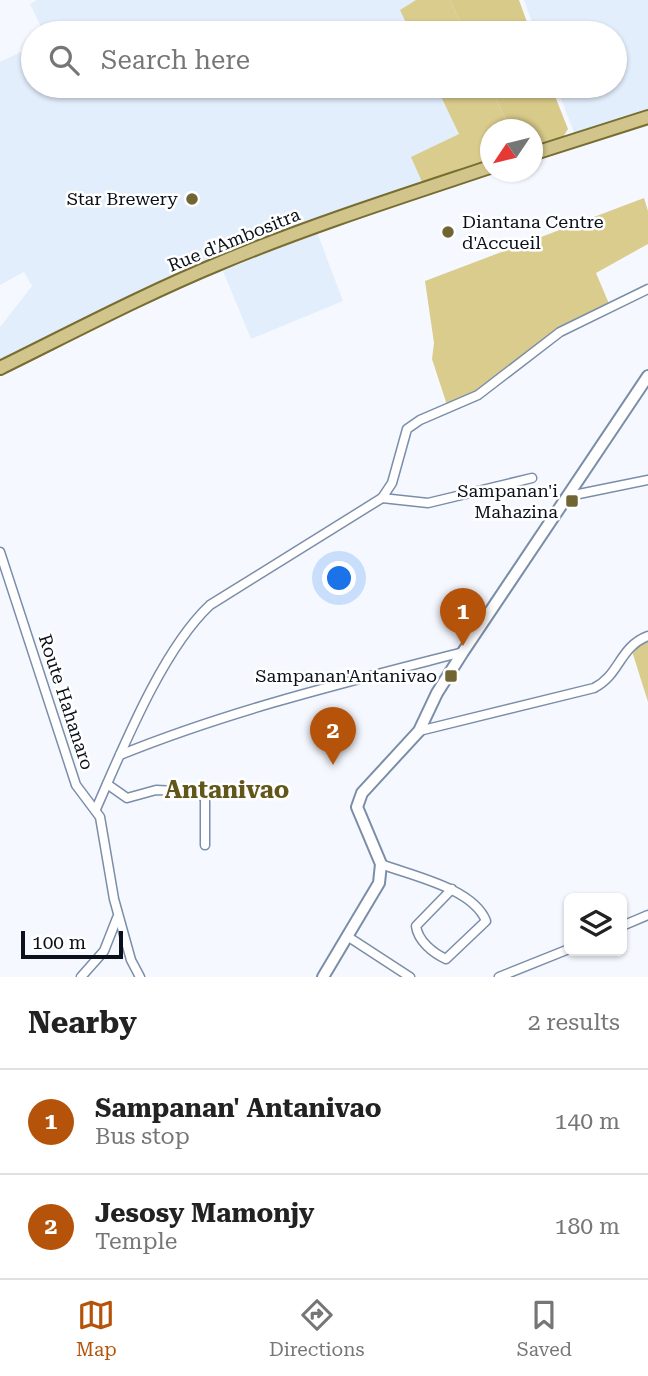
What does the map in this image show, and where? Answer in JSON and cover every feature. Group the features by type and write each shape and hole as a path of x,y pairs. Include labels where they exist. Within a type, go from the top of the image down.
{"main road":[{"path":"543,151 648,117"},
{"name":"Rue d'Ambositra","path":"0,368 220,263 314,226 480,171"},
{"path":"323,977 379,883 381,864 357,807 362,793 419,731 437,693 463,652 648,376"}],"street":[{"path":"96,809 171,654 191,622 210,605 382,498 392,483 407,429 420,420 478,396 560,332 648,289"},
{"path":"382,498 428,503 532,478"},
{"path":"569,496 648,480"},
{"name":"Route Hahanaro","path":"0,552 76,785 100,817 118,915 131,960 140,977"},
{"path":"419,731 594,688 610,677 633,642 648,636"},
{"path":"120,755 191,726 272,701 463,652"},
{"path":"107,784 127,798 156,790 199,792 205,799 205,845"},
{"path":"381,864 453,888 483,914 486,921 446,959 427,946 417,934 416,926 453,888"},
{"path":"81,977 104,951 118,915"},
{"path":"627,924 648,915"},
{"path":"347,936 410,977"},
{"path":"499,977 564,951"}],"shaded area":[{"path":"37,0 445,0 455,21 38,21 30,4"},
{"path":"416,0 450,0 460,21 405,21 400,10"},
{"path":"450,0 519,0 527,21 460,21"},
{"path":"524,0 648,0 648,112 575,135 561,98 627,98 627,21 532,21"},
{"path":"21,52 21,98 486,98 489,119 480,119 480,165 309,220 180,276 0,364 0,327 32,286 24,272 0,285 0,62"},
{"path":"442,98 496,98 505,119 480,119 480,166 423,184 411,157 459,134"},
{"path":"496,98 556,98 568,129 561,140 543,146 543,119 505,119"},
{"path":"644,198 648,211 648,244 596,273 610,306 582,319 501,381 448,408 432,359 434,343 425,281"},
{"path":"317,232 343,301 251,339 223,271"},
{"path":"648,641 648,702 631,648"}],"place":[{"name":"Star Brewery","path":"192,199"},
{"name":"Diantana Centre d'Accueil","path":"448,232"},
{"name":"Sampanan'i Mahazina","path":"572,501"},
{"name":"Sampanan' Antanivao","path":"463,646"},
{"name":"Sampanan'Antanivao","path":"451,676"},
{"name":"Jesosy Mamonjy","path":"333,765"}],"district":[{"name":"Antanivao","path":"227,790"}]}
